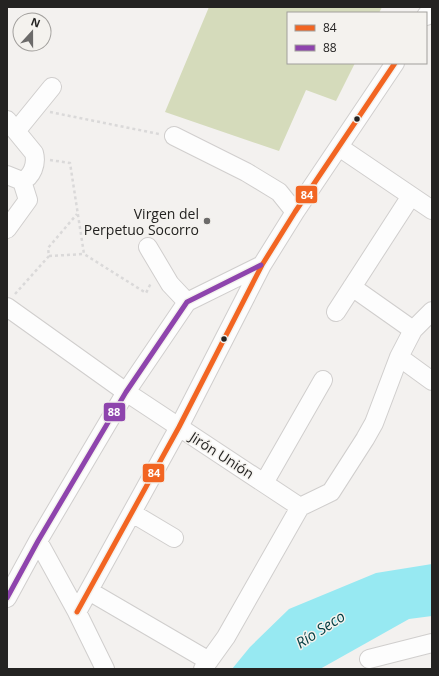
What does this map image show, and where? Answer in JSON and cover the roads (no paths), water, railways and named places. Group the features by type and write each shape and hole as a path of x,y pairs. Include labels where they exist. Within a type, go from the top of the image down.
{"street":[{"path":"77,612 179,427 262,265 295,212 394,64"},
{"path":"14,178 27,179 31,174 35,158 34,154 12,125 34,109 52,87"},
{"path":"174,136 246,172 279,192 295,212"},
{"path":"339,147 432,210"},
{"path":"7,229 28,200 14,178"},
{"path":"336,312 410,196"},
{"path":"148,247 170,284 187,302"},
{"path":"7,598 38,541 126,392 187,302 262,265"},
{"path":"352,287 413,330"},
{"name":"Jirón Unión","path":"10,302 126,392 300,507"},
{"path":"88,591 206,665 226,637 300,507 331,492 374,423 399,357 413,330 432,311"},
{"path":"399,357 432,381"},
{"path":"264,483 323,380"},
{"path":"132,512 174,538"},
{"path":"38,541 77,612 105,669"},
{"path":"369,659 432,643"}],"water":[{"name":"Río Seco","path":"432,564 432,616 409,619 320,669 232,669 250,647 289,609 376,573"}],"place":[{"name":"Virgen del Perpetuo Socorro","path":"207,221"}]}
